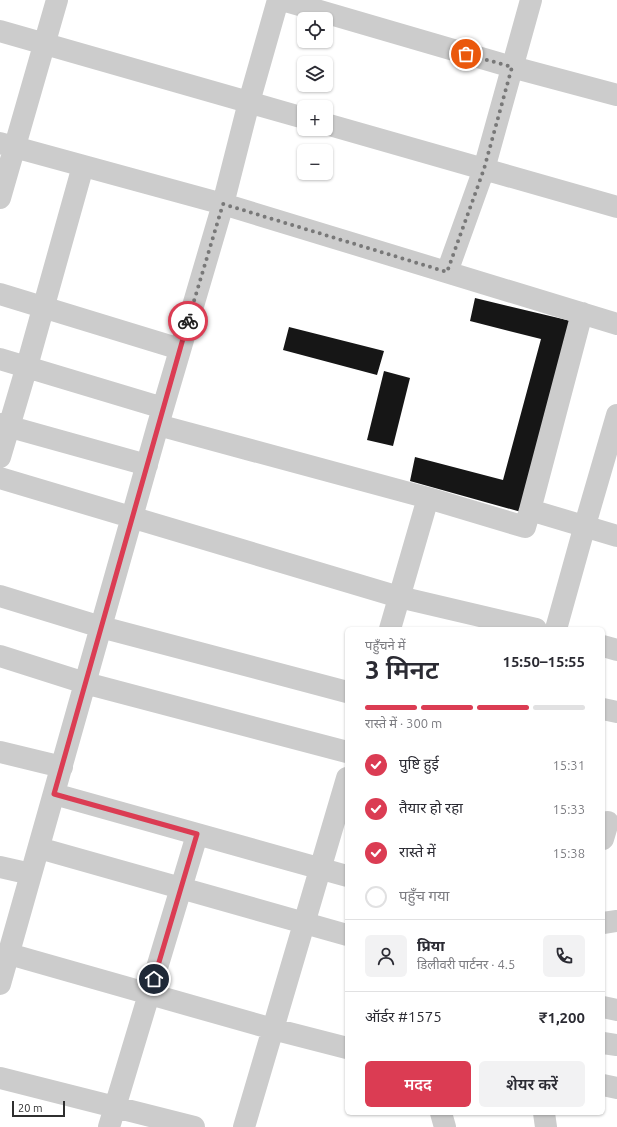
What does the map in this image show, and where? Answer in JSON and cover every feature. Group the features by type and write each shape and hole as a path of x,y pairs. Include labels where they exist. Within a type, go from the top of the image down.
{"street":[{"path":"0,198 7,145 44,44 57,0"},
{"path":"1,978 180,349 223,204 249,102 278,0"},
{"path":"282,0 512,67 617,95"},
{"path":"447,272 484,169 531,0"},
{"path":"0,31 297,116"},
{"path":"333,126 617,207"},
{"path":"7,145 223,204 617,324"},
{"path":"0,457 4,425 27,366 83,166"},
{"path":"0,294 180,349"},
{"path":"0,359 27,366 161,416 525,527 582,313"},
{"path":"557,627 585,525 616,424"},
{"path":"4,425 147,465"},
{"path":"0,478 399,597 527,627"},
{"path":"391,627 428,498"},
{"path":"530,510 585,525 617,536"},
{"path":"0,596 101,627 345,691"},
{"path":"605,647 617,650"},
{"path":"0,656 85,683 345,751"},
{"path":"605,709 617,712"},
{"path":"0,752 62,767"},
{"path":"244,1127 345,785"},
{"path":"54,794 345,875"},
{"path":"112,1117 197,834"},
{"path":"39,848 345,934"},
{"path":"0,867 31,874"},
{"path":"605,922 617,921"},
{"path":"9,954 345,1047"},
{"path":"605,1007 617,1010"},
{"path":"605,1043 617,1045"},
{"path":"0,1078 112,1117 194,1127"},
{"path":"605,1086 617,1088"},
{"path":"442,1115 445,1127"}],"building":[{"path":"475,298 571,321 521,512 410,481 415,457 503,480 541,339 470,321"},
{"path":"289,327 384,351 377,375 283,350"},
{"path":"384,371 410,378 393,446 367,440"}],"way so far":[{"path":"188,321 223,204 447,272 484,169 512,67 466,54"}],"route":[{"path":"154,979 197,834 54,794 188,321"}]}
